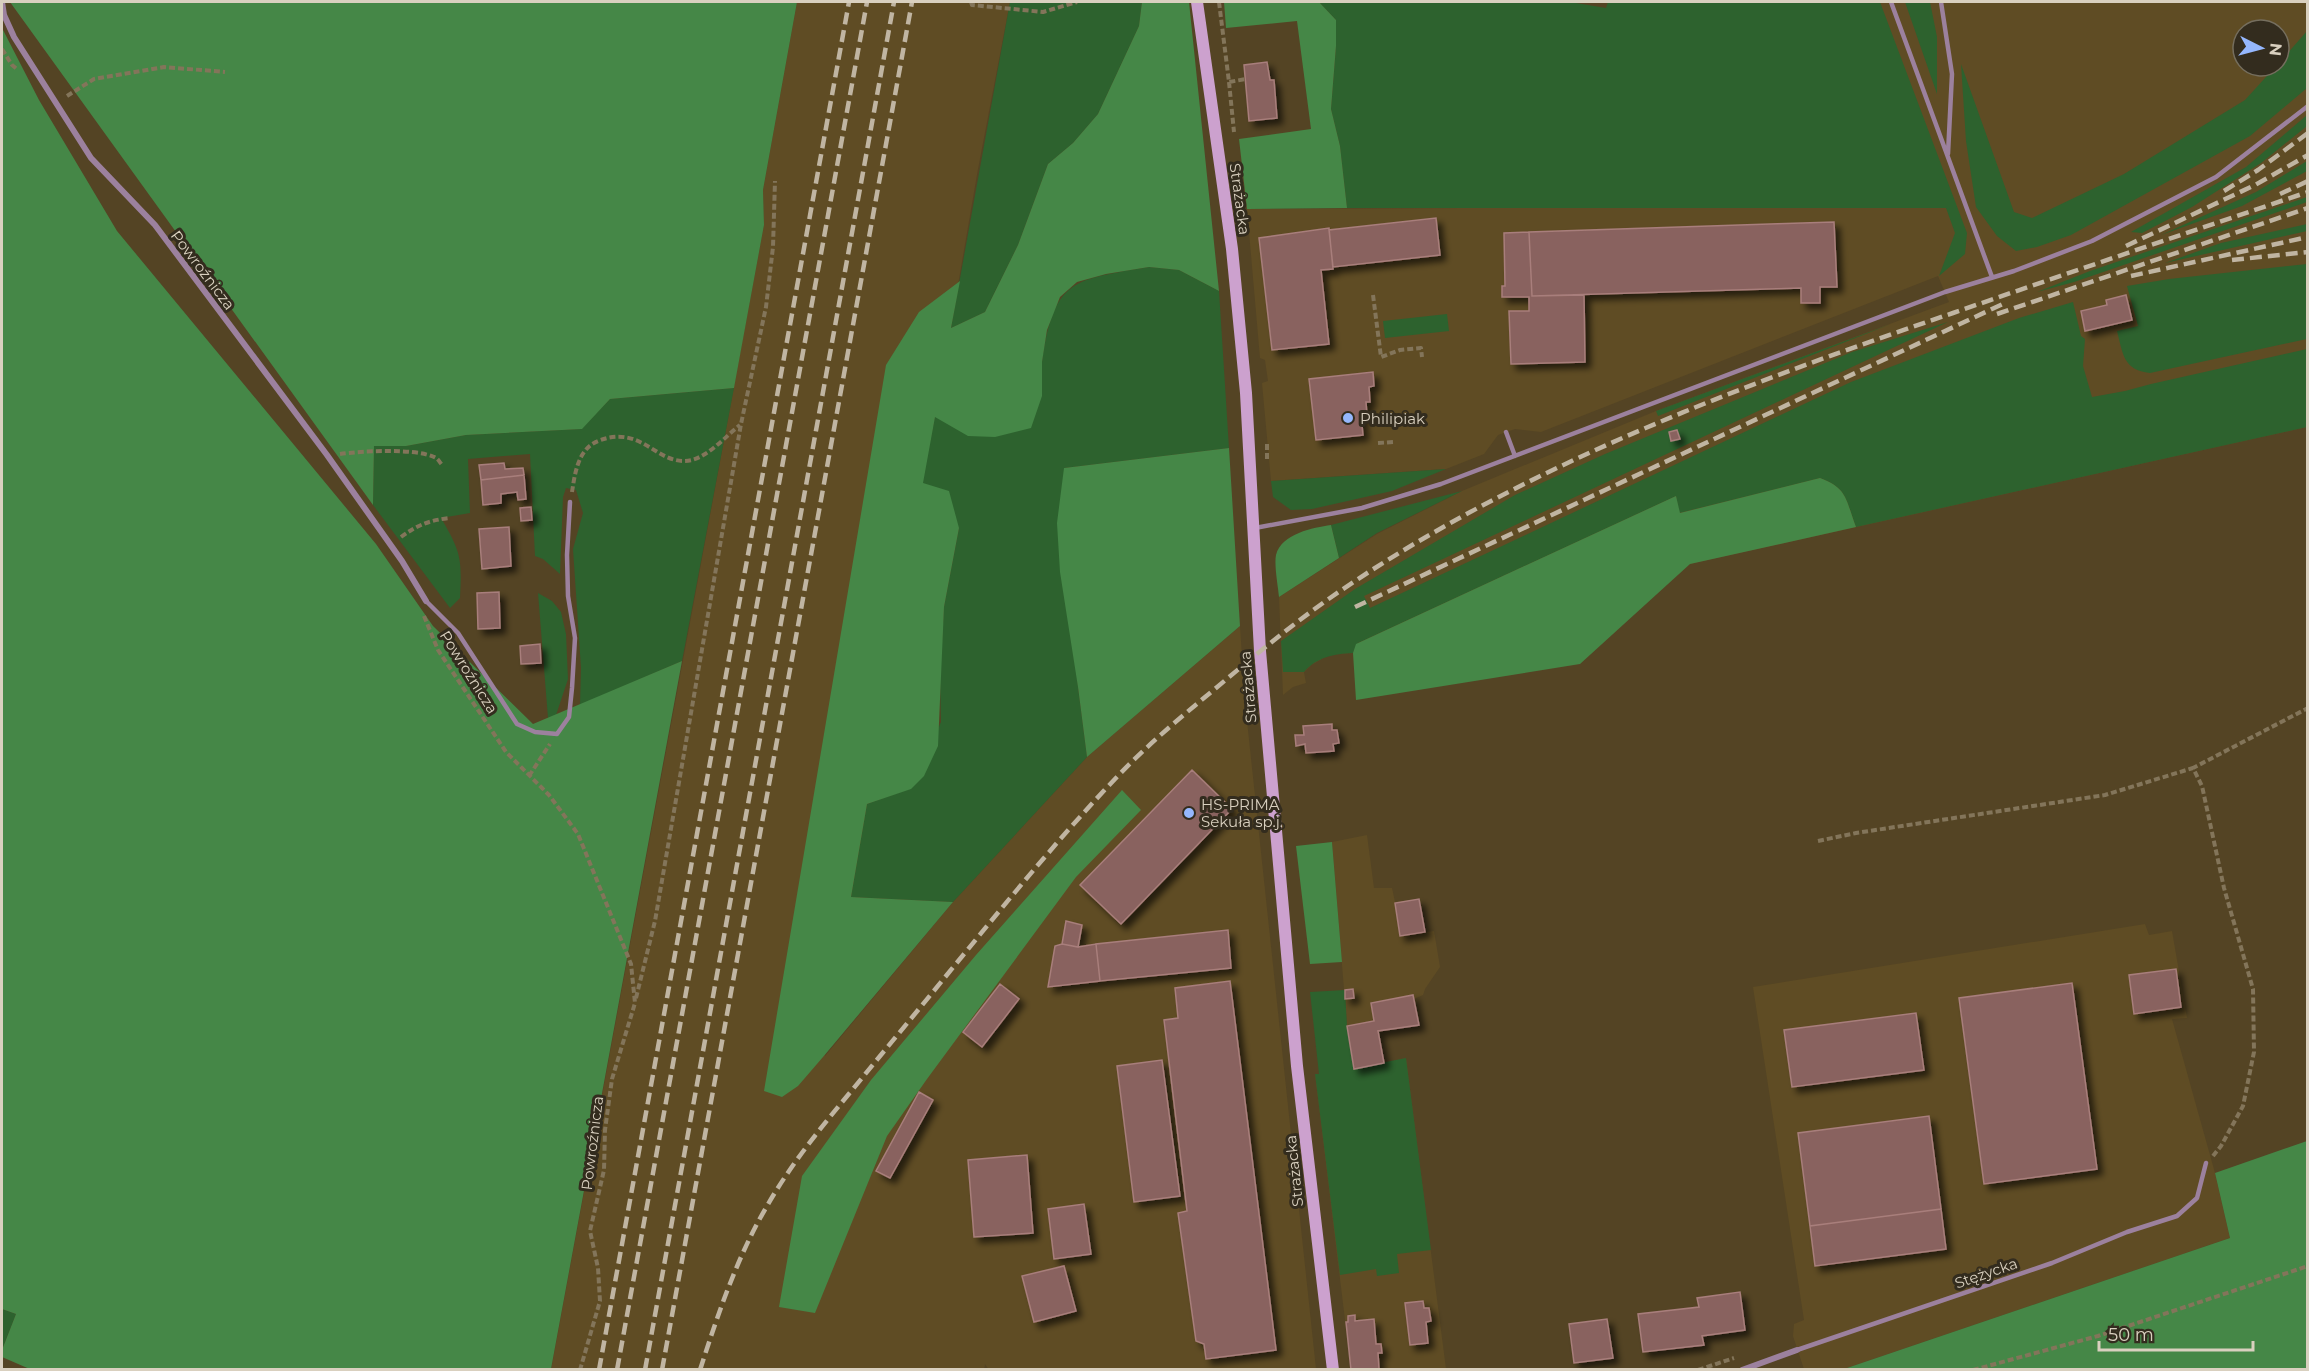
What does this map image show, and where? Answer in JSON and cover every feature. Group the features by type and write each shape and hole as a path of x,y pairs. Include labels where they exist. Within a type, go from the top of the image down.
{"main road":[{"name":"Strażacka","path":"1197,2 1232,249 1246,393 1260,651 1297,1066 1334,1370"}],"street":[{"name":"Powroźnicza","path":"2,2 4,15 14,37 91,158 155,225 327,455 390,544 426,601"},
{"name":"Stężycka","path":"1742,1370 1797,1350"}],"lane":[{"path":"1891,2 1992,277"},
{"path":"1941,2 1952,74 1948,156"},
{"path":"1255,528 1323,517 1382,503 1441,484 1945,292 2092,241 2216,177 2307,106"},
{"path":"1506,432 1515,456"},
{"path":"426,601 458,633 517,724 535,732 557,734 569,717 572,688 574,638 568,596 567,555 570,502"},
{"name":"Stężycka","path":"1797,1350 2032,1270 2127,1232 2177,1216 2197,1198 2206,1163"}],"path":[{"path":"971,2 972,5 1043,12 1077,2"},
{"path":"1219,2 1229,82 1246,79"},
{"path":"56,102 94,79 164,67 225,72"},
{"path":"635,1003 655,921 741,424 766,307 773,247 775,181"},
{"path":"1373,295 1381,357 1400,350 1421,348 1422,357"},
{"path":"570,502 576,466 592,444 612,436 631,437 671,459 691,460 707,453 741,424"},
{"path":"1378,443 1394,442"},
{"path":"327,455 356,452 417,453 436,457 443,466"},
{"path":"390,544 417,525 450,518"},
{"name":"Powroźnicza","path":"426,601 424,619 438,650 506,752 549,795 579,834 632,964 635,1003 612,1079 605,1130 604,1170 590,1231 598,1268 600,1301 580,1370"},
{"path":"1818,842 1856,833 2105,795 2193,768 2307,708"},
{"path":"529,776 557,734"},
{"path":"2193,768 2202,786 2224,888 2253,989 2254,1052 2243,1106 2221,1146 2206,1163"},
{"path":"1973,1370 2098,1336 2307,1266"}],"shaded area":[{"path":"797,2 1010,2 978,169 825,1056 953,902 1087,757 1240,626 1245,702 1316,1369 989,1370 985,1364 984,1370 551,1370 764,225 763,190"},
{"path":"1870,2 2307,2 2307,427 1690,564 1358,643 1353,653 1331,654 1311,665 1304,672 1306,683 1293,687 1283,695 1279,597 1377,534 1462,491 1656,411 1949,302 1938,276 1541,432 1515,429 1498,435 1484,454 1446,469 1271,481 1262,383 1268,381 1265,360 1260,358 1247,209 1463,208"},
{"path":"1367,835 1374,888 1392,888 1395,902 1419,899 1425,932 1434,931 1440,967 1423,995 1414,999 1419,1025 1378,1031 1384,1063 1406,1058 1446,1369 1351,1369 1315,1074 1320,1074 1347,1026 1332,842"},
{"path":"2145,924 2149,935 2172,931 2187,1018 2172,1019 2215,1173 2230,1238 1844,1369 1804,1369 1793,1336 1794,1324 1804,1320 1753,987"}],"green space":[{"path":"10,2 797,2 763,190 764,225 734,388 610,399 582,429 466,435 406,446 374,446 373,505"},
{"path":"1010,2 1142,2 1139,26 1098,114 1073,143 1048,164 1018,245 985,312 951,328"},
{"path":"1142,2 1189,2 1219,291 1179,270 1149,267 1106,274 1077,282 1060,297 1047,330 1042,362 1042,396 1031,428 995,437 968,436 935,417 923,483 949,491 959,528 944,607 938,746 924,776 911,789 867,804 851,897 953,902 798,1086 782,1097 764,1091 886,365 919,312 960,281 951,328 985,312 1018,245 1048,164 1073,143 1098,114 1139,26"},
{"path":"1224,2 1319,2 1336,20 1331,109 1340,146 1347,208 1247,209 1239,139 1311,129 1297,21 1226,28"},
{"path":"1319,2 1570,2 1606,8 1608,2 1880,2 1967,233 1965,254 1939,276 1955,233 1946,208 1347,208 1340,146 1331,109 1336,20"},
{"path":"1905,2 1930,2 1937,37 1937,94"},
{"path":"2,28 39,100 117,231 376,544 433,626 533,724 682,661 551,1369 32,1370 2,1357 2,1350 16,1314 2,1309"},
{"path":"2307,31 2307,88 2250,136 2071,235 2037,247 2016,251 1997,236 1976,207 1966,141 1961,64 2014,212 2032,218 2124,174 2245,100 2265,78 2291,78 2291,49"},
{"path":"2307,115 2307,126 2261,163 2192,207 2142,233 2131,232 2246,167"},
{"path":"2307,161 2307,171 2242,206 2161,235 2256,192"},
{"path":"2307,197 2307,202 2074,282 2037,292 2090,271"},
{"path":"2307,224 2307,231 2165,263 2221,243"},
{"path":"2307,264 2307,339 2150,373 2134,368 2126,360 2117,331 2138,326 2127,286 2169,279"},
{"path":"1149,267 1179,270 1219,291 1229,448 1064,468 1078,687 1087,757 953,902 851,897 867,804 911,788 941,722 940,675 944,607 959,528 922,483 935,416 1042,362 1053,314 1061,298 1072,288 1102,276"},
{"path":"2073,302 2081,336 2085,339 2083,366 2092,397 2307,349 2307,427 1856,527 1845,496 1836,486 1820,478 1679,513 1676,496 1358,643 1353,653 1326,657 1314,663 1304,672 1283,672 1281,641 1355,589 1515,495 1605,454 1852,352 1948,322 1364,596 1370,608 1851,382 2019,318"},
{"path":"1447,314 1449,331 1385,338 1383,321"},
{"path":"1891,324 1658,416 1656,411"},
{"path":"734,388 682,661 580,705 581,668 573,549 583,513 576,490 566,488 563,497 560,574 543,559 535,556 530,454 468,459 470,513 441,518 453,539 459,556 461,573 460,598 450,608 373,505 374,446 406,446 466,435 581,429 610,399"},
{"path":"1229,448 1240,626 1087,757 1060,572 1057,523 1064,468"},
{"path":"1446,469 1392,491 1312,509 1291,510 1273,497 1271,481"},
{"path":"1820,478 1841,491 1848,503 1856,527 1690,564 1580,664 1356,700 1353,653 1356,644 1676,496 1680,513"},
{"path":"1462,491 1377,533 1339,558 1331,525"},
{"path":"1331,525 1339,558 1279,597 1276,555 1279,548 1285,541 1299,533"},
{"path":"538,593 552,601 561,612 566,634 568,679 556,715 548,718"},
{"path":"1122,790 1141,810 1076,877 887,1136 815,1313 779,1307 802,1176 871,1080 976,955"},
{"path":"1332,842 1342,962 1310,964 1296,846"},
{"path":"1345,990 1347,1026 1355,1068 1406,1058 1431,1250 1397,1254 1399,1273 1377,1276 1376,1269 1340,1275 1315,1074 1319,1074 1310,992"},
{"path":"2307,1141 2307,1369 1844,1369 2230,1238 2215,1173"},
{"path":"2,1309 16,1314 2,1350"}],"building":[{"path":"1267,62 1270,80 1274,80 1277,118 1249,121 1244,65"},
{"path":"1436,218 1440,255 1333,267 1329,230"},
{"path":"1834,222 1837,287 1820,287 1820,303 1801,303 1801,288 1532,296 1529,232"},
{"path":"1329,228 1333,269 1321,270 1329,344 1272,350 1259,238"},
{"path":"1529,232 1532,296 1584,295 1585,362 1511,364 1509,311 1529,311 1529,297 1502,297 1502,286 1505,286 1504,233"},
{"path":"2126,295 2132,320 2085,331 2081,311 2107,305 2106,300"},
{"path":"1373,372 1374,386 1369,387 1370,402 1366,402 1367,416 1361,416 1363,435 1316,440 1309,379"},
{"path":"1677,430 1680,439 1671,441 1669,432"},
{"path":"504,463 505,469 523,468 524,475 481,480 479,465"},
{"path":"524,475 526,499 518,500 517,492 501,494 501,503 483,505 481,480"},
{"path":"531,507 532,520 521,521 520,508"},
{"path":"509,527 511,566 482,569 479,529"},
{"path":"499,592 500,628 478,629 477,593"},
{"path":"540,644 541,663 521,664 520,646"},
{"path":"1332,724 1332,730 1337,730 1339,743 1333,744 1334,751 1306,753 1305,744 1296,746 1295,735 1304,735 1303,726"},
{"path":"1192,770 1232,809 1121,924 1080,885"},
{"path":"1419,899 1425,932 1400,936 1395,903"},
{"path":"1066,921 1082,925 1078,947 1062,944"},
{"path":"1228,930 1231,968 1100,981 1096,944"},
{"path":"1062,944 1078,947 1096,944 1100,981 1048,987 1055,946"},
{"path":"2176,969 2181,1007 2134,1014 2129,975"},
{"path":"1230,981 1276,1350 1206,1359 1204,1344 1196,1341 1178,1213 1187,1211 1164,1020 1178,1018 1175,988"},
{"path":"2072,983 2097,1169 1984,1184 1959,998"},
{"path":"1000,984 1019,999 982,1047 963,1032"},
{"path":"1353,989 1354,998 1345,999 1345,990"},
{"path":"1413,995 1419,1025 1378,1031 1384,1063 1354,1069 1347,1026 1374,1021 1371,1003"},
{"path":"1916,1013 1924,1070 1792,1087 1784,1030"},
{"path":"1162,1060 1180,1196 1134,1202 1117,1066"},
{"path":"919,1092 933,1100 890,1178 876,1171"},
{"path":"1929,1116 1941,1209 1810,1226 1798,1133"},
{"path":"1027,1155 1033,1233 974,1237 968,1160"},
{"path":"1084,1204 1091,1254 1054,1259 1048,1209"},
{"path":"1941,1209 1946,1249 1815,1266 1810,1226"},
{"path":"1064,1266 1076,1311 1034,1322 1022,1276"},
{"path":"1740,1292 1745,1330 1702,1336 1704,1345 1643,1352 1638,1314 1699,1307 1697,1298"},
{"path":"1423,1301 1424,1308 1429,1308 1431,1321 1426,1322 1428,1343 1410,1345 1405,1303"},
{"path":"1355,1315 1355,1321 1374,1319 1376,1344 1381,1344 1382,1353 1378,1353 1379,1369 1351,1370 1346,1322 1348,1322 1348,1316"},
{"path":"1607,1319 1613,1358 1574,1363 1569,1324"}],"railway":[{"path":"599,1370 849,2"},
{"path":"617,1370 867,2"},
{"path":"645,1370 894,2"},
{"path":"662,1370 912,2"},
{"path":"2224,191 2258,170 2308,133"},
{"path":"2126,246 2255,185 2308,155"},
{"path":"2280,194 2308,181"},
{"path":"700,1370 729,1286 756,1225 786,1175 830,1117 1029,876 1115,779 1177,721 1258,653 1330,598 1402,551 1476,509 1631,434 1711,401 1872,341 2308,192"},
{"path":"1997,314 2308,208"},
{"path":"2131,276 2308,237"},
{"path":"2232,260 2308,252"},
{"path":"1355,607 2007,302"}],"place":[{"name":"Philipiak","path":"1348,418"},
{"name":"HS-PRIMA Sekuła sp.j.","path":"1189,813"}]}
